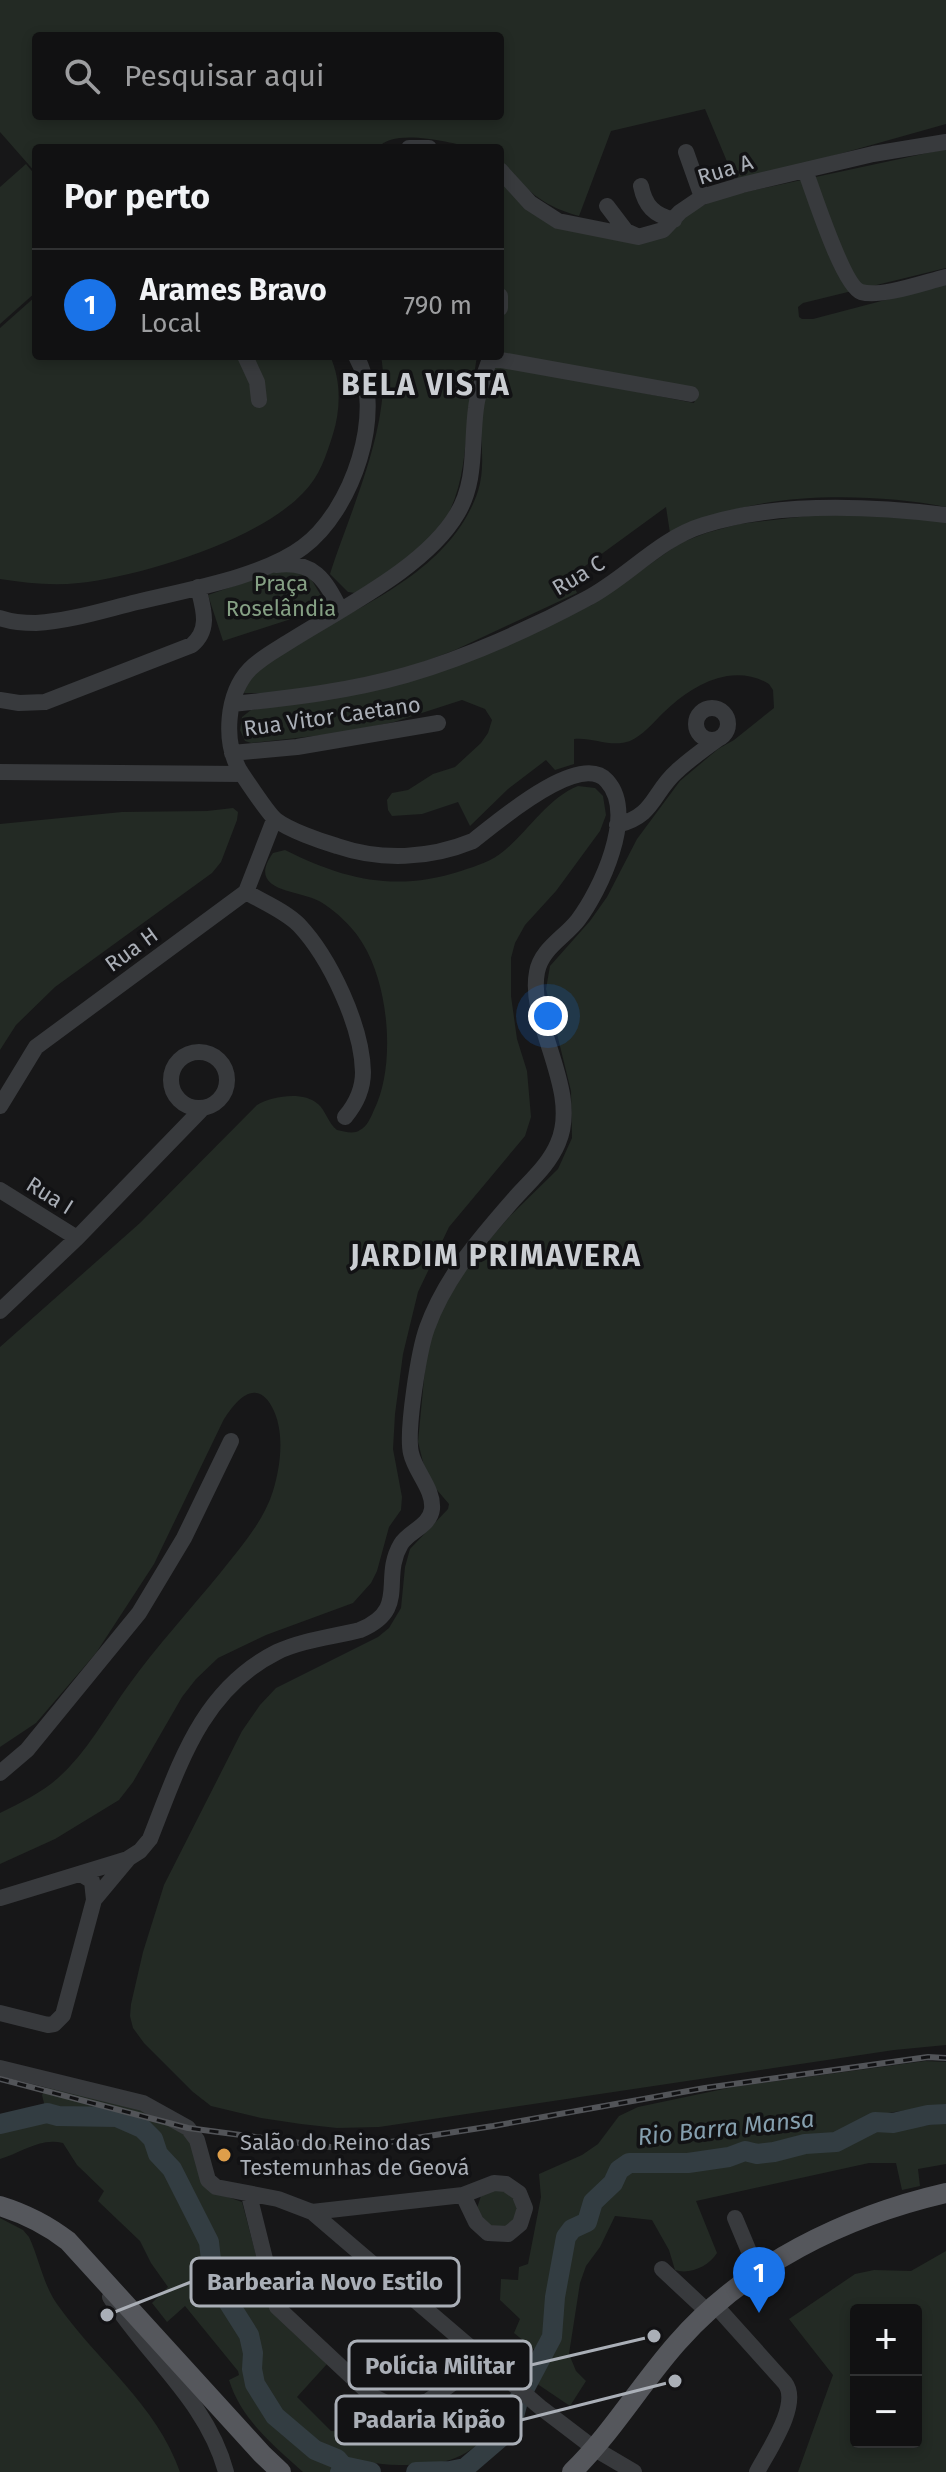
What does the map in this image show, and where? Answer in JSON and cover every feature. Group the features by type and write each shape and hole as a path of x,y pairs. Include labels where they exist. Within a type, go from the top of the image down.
{"main road":[{"path":"572,2472 595,2449 678,2341 711,2309 758,2273 808,2243 856,2220 914,2200 946,2193"},
{"path":"0,2206 44,2223 68,2241 134,2322 281,2472"}],"street":[{"name":"Rua A","path":"638,237 655,234 702,197 873,154 946,142"},
{"path":"686,152 702,197"},
{"path":"805,170 850,282 860,291 881,292 946,277"},
{"path":"504,174 542,213 576,226 638,237"},
{"path":"641,186 650,210 674,220"},
{"path":"607,206 626,231 638,237"},
{"path":"504,359 691,394"},
{"path":"247,360 257,382 259,400"},
{"path":"0,618 23,623 53,621 198,587 278,561 299,550 317,535 334,514 349,486 361,450 369,409 366,379 358,360"},
{"path":"0,1898 129,1858 140,1851 150,1839 188,1746 226,1690 279,1651 360,1630 379,1620 389,1607 399,1547 428,1519 432,1511 431,1497 414,1463 410,1445 422,1340 452,1275 545,1166 560,1139 562,1103 537,997 537,971 545,953 568,932 603,876 617,825 617,801 610,784 602,776 586,774 568,777 554,783 473,841 442,851 411,856 375,856 353,851 274,820 242,774 232,753 232,704 248,671 260,660 394,577 418,559 457,515 468,491 478,394 490,360"},
{"name":"Rua C","path":"232,704 289,699 370,684 444,662 590,597 652,552 702,525 747,515 838,508 946,515"},
{"path":"256,569 281,564 309,569 327,584 340,609"},
{"path":"0,700 45,702 192,645 199,638 204,625 204,609 198,587"},
{"name":"Rua Vitor Caetano","path":"232,753 297,747 438,723"},
{"path":"617,825 634,820 648,810 677,770 718,739"},
{"path":"0,772 242,774"},
{"path":"274,820 246,892 296,922 328,964 347,1005 363,1072 357,1103 345,1117"},
{"name":"Rua H","path":"0,1106 36,1047 246,892"},
{"path":"0,1311 77,1238 203,1108"},
{"name":"Rua I","path":"0,1190 77,1238"},
{"path":"0,1773 27,1750 139,1613 184,1538 231,1441"},
{"path":"94,1900 129,1858"},
{"path":"0,2013 48,2025 54,2024 63,2015 94,1900 92,1881 81,1874"},
{"path":"0,2068 143,2103 188,2128 199,2147 208,2180 216,2187 278,2199 312,2212 540,2407 595,2449 634,2472"},
{"path":"241,2193 277,2307 372,2396 392,2406 428,2401 454,2382 474,2353"},
{"path":"312,2212 463,2195"},
{"path":"735,2218 758,2273"},
{"path":"662,2269 711,2309 785,2383 791,2393 789,2408 757,2472"},
{"path":"134,2322 206,2422 226,2472"}],"green space":[{"path":"0,0 946,0 946,124 736,183 705,109 611,131 579,216 544,202 526,188 504,166 504,144 456,144 409,137 383,144 32,144 32,168 0,132"},
{"path":"946,149 946,268 803,303 798,307 799,317 813,319 946,284 946,507 870,498 790,500 732,510 670,533 666,507 570,577 577,593 455,650 397,672 301,693 244,693 245,681 267,661 384,594 430,560 450,540 466,517 481,480 482,405 492,363 694,403 697,392 504,357 504,184 528,208 636,240 718,198"},
{"path":"26,164 32,171 32,296 0,324 0,187"},
{"path":"32,300 32,360 332,360 339,394 336,424 328,450 314,480 283,510 258,526 198,553 134,573 79,583 40,584 0,579 0,328"},
{"path":"381,360 476,360 462,470 446,519 416,555 355,593 348,592 330,574 368,466 381,409"},
{"path":"842,512 946,522 946,2045 894,2050 379,2127 337,2128 301,2124 211,2106 144,2043 133,2028 130,2016 143,1952 164,1885 242,1731 260,1705 276,1688 378,1637 389,1628 401,1608 410,1549 448,1509 449,1504 424,1466 418,1442 426,1358 433,1328 456,1278 510,1216 558,1169 572,1138 571,1091 546,989 550,966 607,897 637,839 680,781 774,708 773,690 759,679 733,675 709,681 670,706 644,732 630,741 616,743 574,739 574,764 555,770 546,760 508,789 470,826 458,802 422,814 392,816 387,800 392,793 408,790 433,774 455,767 481,743 492,720 485,709 462,700 394,722 341,733 251,743 245,741 240,730 242,717 251,710 324,699 592,605 680,543 706,533 739,524"},
{"name":"Praça Roselândia","path":"291,569 311,579 328,607 223,641 208,595"},
{"path":"578,786 595,788 603,796 606,815 600,831 556,891 525,925 511,958 511,996 517,1039 527,1071 531,1117 525,1136 449,1227 418,1292 403,1354 395,1414 393,1449 402,1497 401,1510 389,1527 371,1583 353,1603 266,1635 218,1658 182,1697 133,1782 119,1800 55,1839 0,1864 0,1813 45,1788 68,1768 150,1657 243,1544 269,1502 278,1470 280,1448 276,1416 265,1398 252,1393 239,1400 223,1421 154,1564 96,1653 36,1723 0,1747 0,1347 140,1223 257,1105 279,1097 304,1097 318,1104 337,1130 348,1132 362,1129 370,1119 381,1092 387,1049 384,1003 372,961 355,932 331,909 310,897 278,888 270,882 266,866 273,853 285,850 329,869 371,880 415,881 437,877 495,857 557,798"},
{"path":"233,808 238,812 237,820 221,862 212,873 55,987 16,1025 0,1050 0,824 122,812"},
{"path":"925,2061 946,2062 946,2104 875,2115 843,2135 810,2138 772,2149 740,2147 729,2153 714,2151 670,2158 636,2157 616,2164 610,2170 608,2184 587,2202 583,2214 566,2229 554,2276 550,2326 541,2355 514,2333 520,2319 500,2300 501,2279 518,2280 519,2267 528,2264 541,2197 539,2174 582,2155 598,2144 619,2116 638,2107 733,2087"},
{"path":"48,2084 128,2101 183,2129 214,2192 242,2202 268,2301 327,2364 297,2397 331,2431 394,2427 421,2417 451,2398 491,2431 460,2456 439,2463 414,2465 366,2462 336,2453 309,2438 285,2416 263,2387 254,2334 225,2288 203,2221 161,2142 147,2127 123,2115 87,2108 61,2110 45,2107 42,2095"},
{"path":"78,2117 110,2122 134,2133 147,2144 180,2193 202,2243 215,2290 244,2335 249,2348 253,2384 261,2403 281,2429 306,2451 348,2472 303,2472 259,2430 241,2407 229,2380 239,2375 238,2371 185,2306 167,2322 152,2303 168,2287 140,2241 98,2201 104,2191 77,2165 63,2143 38,2144 0,2159 0,2127 35,2118"},
{"path":"946,2123 946,2164 918,2169 920,2186 902,2190 896,2163 869,2163 696,2201 717,2253 709,2262 693,2270 675,2270 669,2250 652,2220 615,2216 600,2247 586,2266 580,2283 569,2354 576,2371 586,2381 570,2406 533,2381 557,2331 567,2248 589,2224 592,2209 617,2188 625,2172 649,2167 669,2172 772,2156 850,2141 873,2127 896,2129"},
{"path":"497,2186 521,2202 513,2227 486,2227 477,2208 481,2196"},
{"path":"0,2218 23,2230 29,2237 57,2304 142,2404 170,2448 180,2472 0,2472"},
{"path":"946,2251 946,2472 798,2472 833,2375 789,2319 855,2274 874,2270 911,2271"}],"waterway":[{"name":"Rio Barra Mansa","path":"0,2124 47,2113 117,2117 142,2128 153,2139 158,2154 172,2169 209,2242 212,2269 218,2286 249,2335 255,2384 275,2416 315,2450 337,2459 343,2466 371,2472"},
{"name":"Rio Barra Mansa","path":"416,2472 465,2468 512,2424 518,2401 552,2337 555,2297 566,2237 572,2229 587,2222 593,2202 613,2183 619,2170 629,2163 688,2163 729,2157 745,2151 757,2154 774,2152 805,2144 836,2142 875,2122 893,2123 946,2114"},
{"path":"336,2472 338,2468"}],"railway":[{"path":"0,2079 188,2128 345,2149 705,2088 928,2057 946,2058"}],"place":[{"name":"Salão do Reino das Testemunhas de Geová","path":"224,2155"},
{"name":"Arames Bravo","path":"759,2313"},
{"name":"Barbearia Novo Estilo","path":"107,2315"},
{"name":"Polícia Militar","path":"654,2336"},
{"name":"Padaria Kipão","path":"675,2381"}],"district":[{"name":"BELA VISTA","path":"426,385"},
{"name":"JARDIM PRIMAVERA","path":"496,1256"}]}
